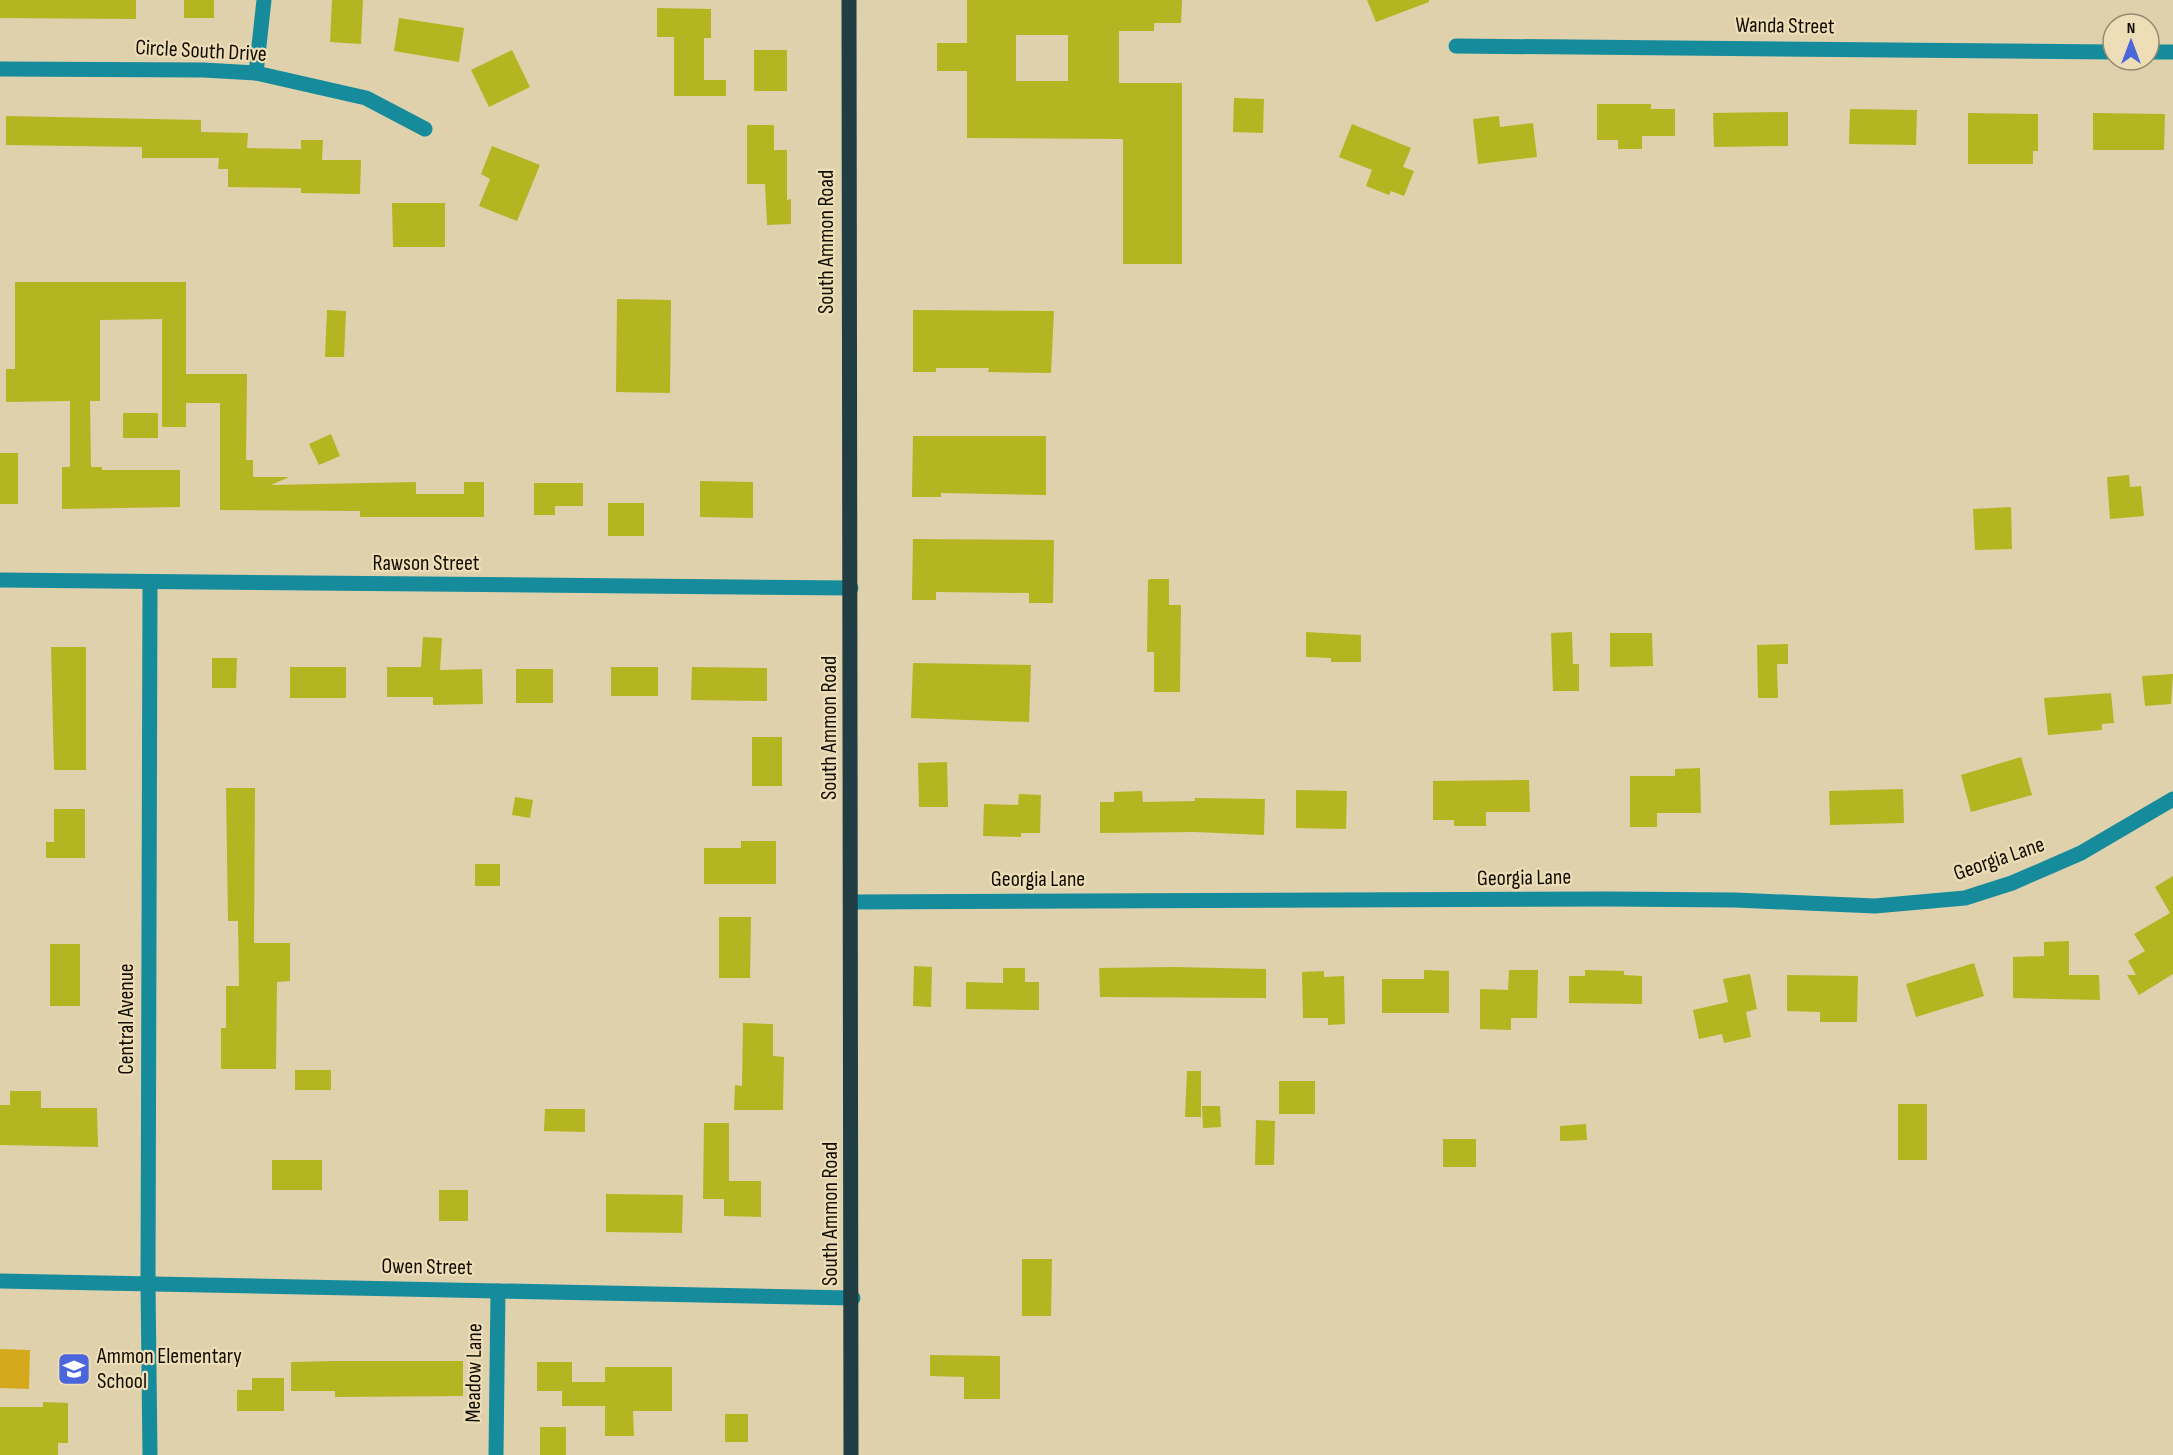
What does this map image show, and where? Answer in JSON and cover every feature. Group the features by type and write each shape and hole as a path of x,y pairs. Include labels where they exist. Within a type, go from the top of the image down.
{"main road":[{"name":"South Ammon Road","path":"849,0 853,1298 851,1455"}],"street":[{"path":"256,73 264,0"},
{"name":"Wanda Street","path":"1456,46 2101,52"},
{"name":"Circle South Drive","path":"0,69 203,70 256,73 366,98 425,129"},
{"name":"Rawson Street","path":"0,580 851,588"},
{"name":"Central Avenue","path":"150,583 148,1284 150,1455"},
{"name":"Georgia Lane","path":"852,902 1619,899 1885,905 1965,898 2012,883 2081,853 2173,799"},
{"name":"Owen Street","path":"0,1281 853,1298"},
{"name":"Meadow Lane","path":"496,1455 498,1291"}],"shaded area":[{"path":"0,1349 30,1350 29,1389 0,1388"}],"building":[{"path":"0,0 136,0 136,19 0,18"},
{"path":"184,0 214,0 214,18 184,18"},
{"path":"332,0 363,0 361,44 330,42"},
{"path":"967,0 1182,0 1181,23 1154,23 1154,31 1119,31 1119,83 1182,83 1182,264 1123,264 1123,139 967,138 967,71 937,71 937,43 967,43","holes":["1016,35 1068,35 1068,81 1016,81"]},
{"path":"1367,0 1429,0 1429,2 1376,22"},
{"path":"657,8 711,9 711,38 704,38 704,80 726,80 726,96 674,96 674,37 657,37"},
{"path":"399,18 464,28 459,62 394,51"},
{"path":"512,50 530,87 489,107 471,70"},
{"path":"754,50 787,50 787,91 754,91"},
{"path":"1234,98 1264,99 1263,133 1233,132"},
{"path":"1597,104 1651,104 1651,109 1675,109 1675,136 1642,136 1642,149 1618,149 1618,140 1597,140"},
{"path":"1850,109 1917,110 1916,145 1849,144"},
{"path":"1788,112 1788,146 1714,147 1713,113"},
{"path":"1968,113 2038,114 2038,151 2033,151 2033,164 1968,164"},
{"path":"2093,113 2165,114 2164,150 2093,150"},
{"path":"6,116 201,120 201,132 248,133 247,148 301,149 301,140 323,140 322,160 361,160 360,194 301,193 301,188 228,187 228,169 218,169 219,158 142,158 142,147 6,145"},
{"path":"1499,116 1500,127 1533,123 1537,157 1478,164 1473,119"},
{"path":"1352,124 1411,148 1403,167 1414,171 1404,196 1391,191 1389,195 1366,186 1372,170 1339,157"},
{"path":"747,125 774,125 774,150 787,150 787,200 791,199 791,224 767,225 765,184 747,184"},
{"path":"492,146 540,165 517,221 479,206 490,179 481,174"},
{"path":"392,203 445,203 445,247 393,247"},
{"path":"15,282 186,282 186,374 247,374 246,460 253,460 253,477 289,477 271,485 416,482 416,494 464,494 464,482 484,482 484,517 360,517 360,511 220,510 220,403 186,403 186,427 162,427 162,319 100,320 100,401 90,401 91,467 102,467 102,470 180,470 180,507 62,509 62,467 70,467 70,401 6,402 6,369 15,369"},
{"path":"617,299 671,300 670,393 616,392"},
{"path":"327,310 346,311 344,357 325,357"},
{"path":"913,310 1054,311 1051,373 988,372 989,368 936,368 936,372 913,372"},
{"path":"123,413 158,413 158,438 123,438"},
{"path":"331,434 340,456 319,465 309,444"},
{"path":"913,436 1046,436 1046,495 941,493 941,497 912,497"},
{"path":"0,453 18,453 18,504 0,504"},
{"path":"2129,475 2130,487 2141,486 2144,516 2110,519 2107,477"},
{"path":"700,481 753,482 753,518 700,517"},
{"path":"534,483 583,483 583,506 555,506 555,515 534,515"},
{"path":"608,503 644,503 644,536 608,536"},
{"path":"2011,507 2012,549 1975,550 1973,509"},
{"path":"913,539 1054,540 1053,603 1029,603 1029,593 936,592 936,600 912,600"},
{"path":"1169,579 1169,605 1181,605 1180,692 1154,692 1154,652 1147,652 1148,580"},
{"path":"1306,632 1361,635 1361,662 1331,662 1331,658 1306,657"},
{"path":"1572,632 1573,664 1579,664 1579,691 1553,691 1551,633"},
{"path":"1610,633 1652,633 1653,666 1610,667"},
{"path":"423,637 442,638 440,670 482,669 483,704 433,705 433,697 387,697 387,667 421,667"},
{"path":"1788,644 1788,664 1777,664 1778,698 1758,698 1757,645"},
{"path":"51,647 86,647 86,770 54,770"},
{"path":"212,658 237,658 236,688 212,688"},
{"path":"913,663 1031,665 1029,722 911,718"},
{"path":"290,667 346,667 346,698 290,698"},
{"path":"611,667 658,667 658,696 611,696"},
{"path":"692,667 767,668 767,701 691,700"},
{"path":"516,669 553,669 553,703 516,703"},
{"path":"2173,674 2171,704 2145,706 2142,676"},
{"path":"2111,693 2114,723 2102,724 2102,730 2048,735 2044,698"},
{"path":"752,737 782,737 782,786 752,786"},
{"path":"2021,757 2032,795 1971,812 1961,775"},
{"path":"947,762 948,807 919,807 918,763"},
{"path":"1700,768 1701,813 1657,813 1657,827 1630,827 1630,776 1675,776 1675,769"},
{"path":"1529,780 1530,812 1486,812 1486,826 1454,826 1454,820 1433,820 1433,781"},
{"path":"226,788 255,788 254,943 290,943 290,981 277,982 276,1069 221,1069 221,1028 226,1028 226,986 239,986 238,921 228,921"},
{"path":"1903,789 1904,823 1830,825 1829,791"},
{"path":"1296,790 1347,791 1346,829 1296,828"},
{"path":"1142,791 1143,802 1195,801 1195,798 1265,799 1264,835 1194,832 1100,833 1100,802 1114,802 1114,792"},
{"path":"1019,794 1041,795 1040,833 1021,833 1021,837 983,836 984,804 1018,805"},
{"path":"515,797 533,800 530,818 512,815"},
{"path":"54,809 85,809 85,858 46,858 46,842 54,842"},
{"path":"741,841 776,841 776,884 704,884 704,848 741,848"},
{"path":"475,864 500,864 500,886 475,886"},
{"path":"2173,876 2173,974 2139,995 2127,975 2136,975 2128,961 2145,951 2134,934 2170,913 2155,887"},
{"path":"719,917 751,917 750,978 719,978"},
{"path":"2069,941 2069,975 2099,975 2100,1000 2013,998 2013,957 2044,956 2044,942"},
{"path":"50,944 80,944 80,1006 50,1006"},
{"path":"1974,963 1984,996 1916,1017 1906,984"},
{"path":"914,966 932,967 931,1007 913,1006"},
{"path":"1003,968 1025,968 1025,982 1039,982 1039,1010 966,1009 966,982 1003,983"},
{"path":"1099,968 1266,969 1266,998 1100,997"},
{"path":"1424,970 1449,971 1449,1013 1382,1013 1382,979 1424,979"},
{"path":"1509,970 1538,970 1537,1018 1511,1018 1511,1030 1480,1029 1480,989 1508,990"},
{"path":"1585,970 1624,971 1624,975 1642,976 1642,1004 1569,1003 1569,976 1585,976"},
{"path":"1324,971 1324,977 1344,976 1345,1024 1328,1025 1328,1018 1303,1018 1302,972"},
{"path":"1750,974 1757,1009 1746,1012 1751,1037 1724,1043 1722,1034 1699,1039 1693,1010 1728,1002 1723,979"},
{"path":"1787,975 1858,976 1857,1022 1820,1022 1820,1012 1787,1011"},
{"path":"743,1023 773,1024 773,1056 784,1057 783,1110 734,1110 735,1085 742,1086"},
{"path":"295,1070 331,1070 331,1090 295,1090"},
{"path":"1187,1071 1201,1071 1201,1117 1185,1117"},
{"path":"1279,1081 1315,1081 1315,1114 1279,1114"},
{"path":"10,1091 41,1091 41,1108 97,1108 98,1147 0,1145 0,1105 10,1105"},
{"path":"1898,1104 1927,1104 1927,1160 1898,1160"},
{"path":"1202,1106 1220,1106 1221,1127 1203,1128"},
{"path":"545,1109 585,1109 585,1132 544,1131"},
{"path":"1256,1120 1275,1121 1274,1165 1255,1165"},
{"path":"704,1123 729,1123 729,1181 761,1181 761,1217 724,1216 724,1199 703,1199"},
{"path":"1586,1124 1587,1140 1560,1141 1560,1126"},
{"path":"1443,1139 1476,1139 1476,1167 1443,1167"},
{"path":"272,1160 322,1160 322,1190 272,1190"},
{"path":"439,1190 468,1190 468,1221 439,1221"},
{"path":"606,1194 683,1195 682,1233 606,1232"},
{"path":"1022,1259 1052,1259 1051,1316 1022,1316"},
{"path":"930,1355 1000,1356 1000,1399 964,1399 964,1377 930,1376"},
{"path":"463,1361 463,1396 335,1397 335,1391 291,1391 291,1362"},
{"path":"537,1362 572,1362 572,1382 605,1382 605,1367 672,1367 672,1411 633,1411 634,1436 605,1436 605,1406 562,1406 562,1391 537,1391"},
{"path":"252,1378 284,1378 284,1411 237,1411 237,1390 252,1390"},
{"path":"43,1402 68,1403 68,1443 58,1443 58,1455 0,1455 0,1407 43,1407"},
{"path":"725,1414 748,1414 748,1442 725,1442"},
{"path":"540,1427 566,1427 566,1455 540,1455"}],"place":[{"name":"Ammon Elementary School","path":"74,1369"}]}
